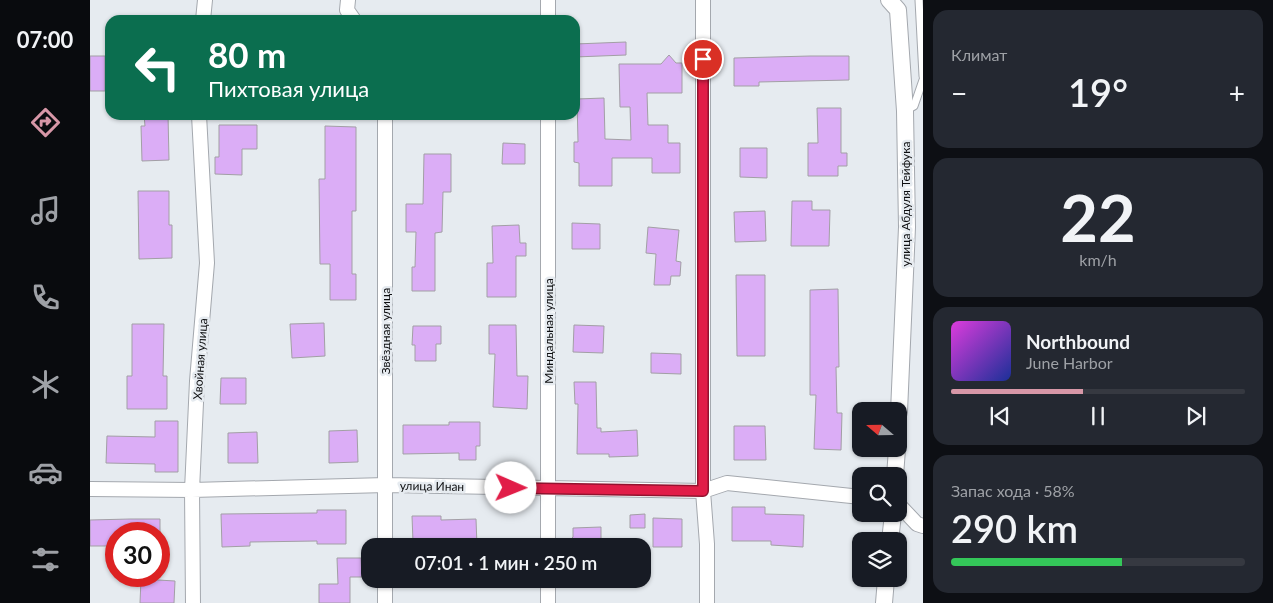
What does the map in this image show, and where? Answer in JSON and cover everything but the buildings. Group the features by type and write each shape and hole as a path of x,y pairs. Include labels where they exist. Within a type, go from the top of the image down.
{"street":[{"path":"204,15 205,0"},
{"path":"348,0 347,10 350,15"},
{"path":"548,0 548,15"},
{"path":"703,0 703,491 707,544 707,603"},
{"name":"улица Абдуля Тейфука","path":"889,0 898,10 905,111 907,227 899,402"},
{"name":"Хвойная улица","path":"193,603 192,490 197,381 208,263 199,120"},
{"name":"Звёздная улица","path":"385,120 385,538"},
{"name":"Миндальная улица","path":"548,120 548,538"},
{"name":"улица Инан","path":"90,489 192,490 386,485 703,491 727,483 852,496"},
{"path":"907,513 917,524 923,526"},
{"path":"884,603 885,587"},
{"path":"385,588 385,603"},
{"path":"548,588 548,603"}],"lane":[{"path":"918,0 923,76"},
{"path":"905,111 914,106 923,80"}],"route":[{"path":"511,488 703,491 703,59"}]}
